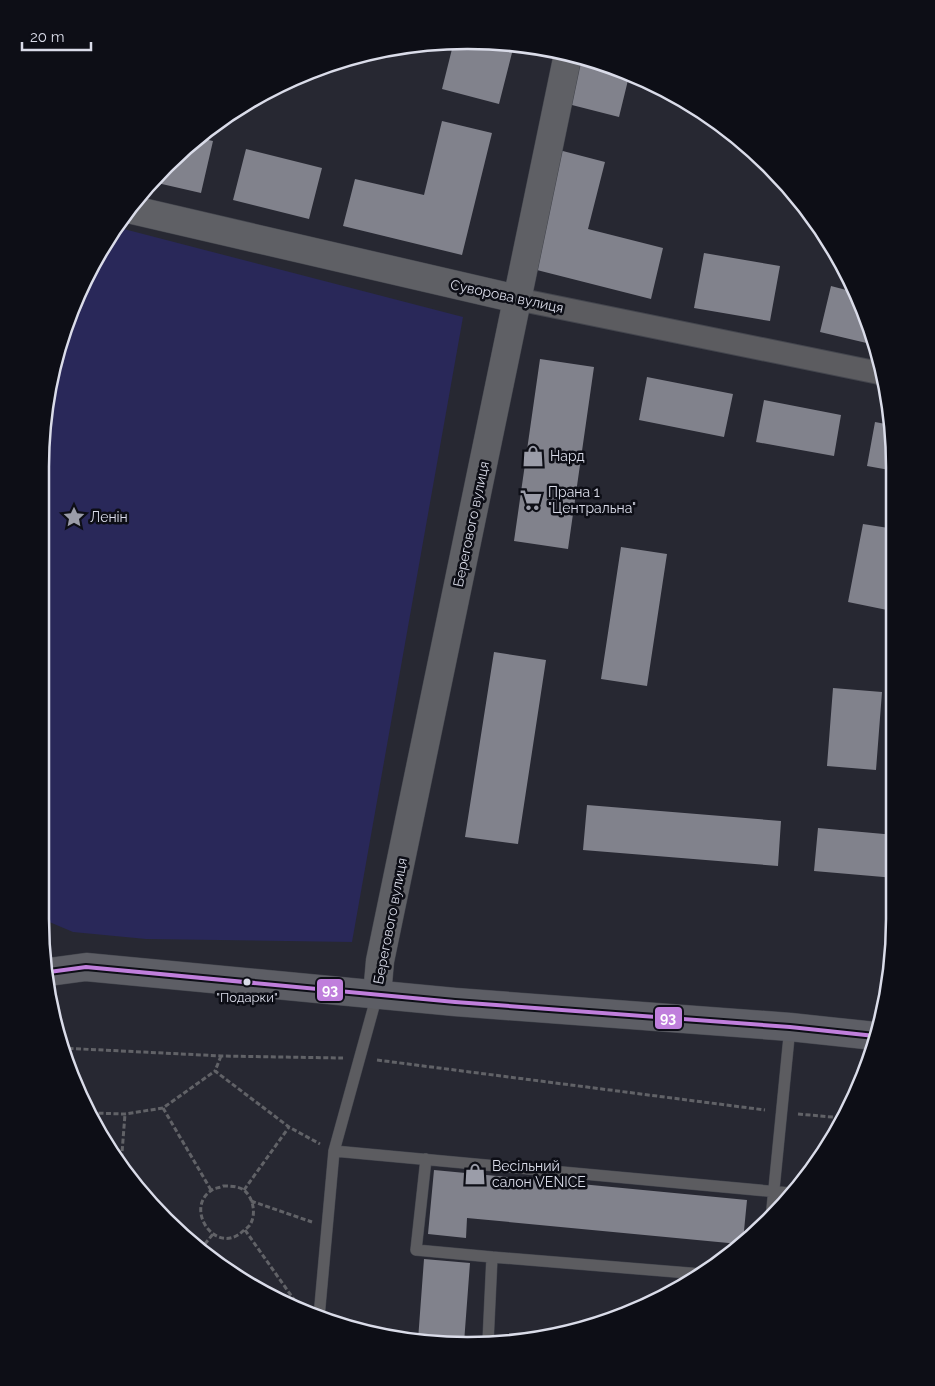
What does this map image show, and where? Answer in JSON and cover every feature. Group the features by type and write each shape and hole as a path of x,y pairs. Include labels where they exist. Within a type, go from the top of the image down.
{"main road":[{"path":"51,954 86,967"},
{"path":"52,972 86,967 377,995 790,1027 869,1035"}],"street":[{"name":"Берегового вулиця","path":"377,995 380,961 567,61"},
{"name":"Суворова вулиця","path":"137,211 517,299 875,372"}],"lane":[{"path":"320,1310 334,1151 377,995"},
{"path":"772,1206 790,1027"},
{"path":"334,1151 784,1193"},
{"path":"426,1159 416,1250 690,1273"},
{"path":"488,1336 492,1256"}],"path":[{"path":"70,1048 221,1056 359,1058 781,1112 836,1117"},
{"path":"97,1114 125,1114 163,1108 215,1071 221,1056"},
{"path":"215,1071 289,1127 334,1151"},
{"path":"163,1108 211,1190"},
{"path":"122,1155 125,1114"},
{"path":"244,1190 289,1127"},
{"path":"223,1186 244,1190 254,1208 251,1225 238,1236 230,1238 221,1238 213,1234 206,1228 202,1220 202,1202 211,1190 223,1186"},
{"path":"251,1200 327,1227"},
{"path":"244,1230 293,1299"},
{"path":"205,1244 213,1234"}],"shaded area":[{"path":"123,229 463,317 352,942 146,939 73,932 49,922 50,440 57,386 71,333 92,282 119,235"}],"building":[{"path":"452,50 512,51 499,104 442,89"},
{"path":"578,64 628,81 619,117 568,104"},
{"path":"442,121 492,133 462,255 343,226 355,179 424,195"},
{"path":"207,140 213,141 201,193 160,184 171,171"},
{"path":"246,149 322,168 309,219 233,200"},
{"path":"559,150 605,162 588,229 663,248 651,299 529,268"},
{"path":"704,253 780,266 770,321 694,308"},
{"path":"831,286 847,290 867,343 820,332"},
{"path":"540,359 594,367 568,549 514,541"},
{"path":"647,377 733,394 724,437 639,420"},
{"path":"764,400 841,415 834,456 756,442"},
{"path":"875,422 884,424 886,469 867,466"},
{"path":"863,524 886,528 886,610 848,602"},
{"path":"621,547 667,554 647,686 601,679"},
{"path":"494,652 546,660 518,844 465,837"},
{"path":"833,688 882,692 876,770 827,766"},
{"path":"587,805 781,821 778,866 583,850"},
{"path":"818,828 886,834 886,877 814,871"},
{"path":"434,1170 747,1200 744,1233 731,1243 467,1218 466,1238 428,1234"},
{"path":"424,1259 470,1263 464,1337 418,1334"}],"transit line":[{"name":"93","path":"52,972 86,967 455,1002 790,1027 869,1035"}],"place":[{"name":"Нард","path":"533,456"},
{"name":"Прана 1 \"Центральна\"","path":"531,500"},
{"name":"Ленін","path":"74,517"},
{"name":"\"Подарки\"","path":"247,982"},
{"name":"Весільний салон VENICE","path":"475,1174"}]}
